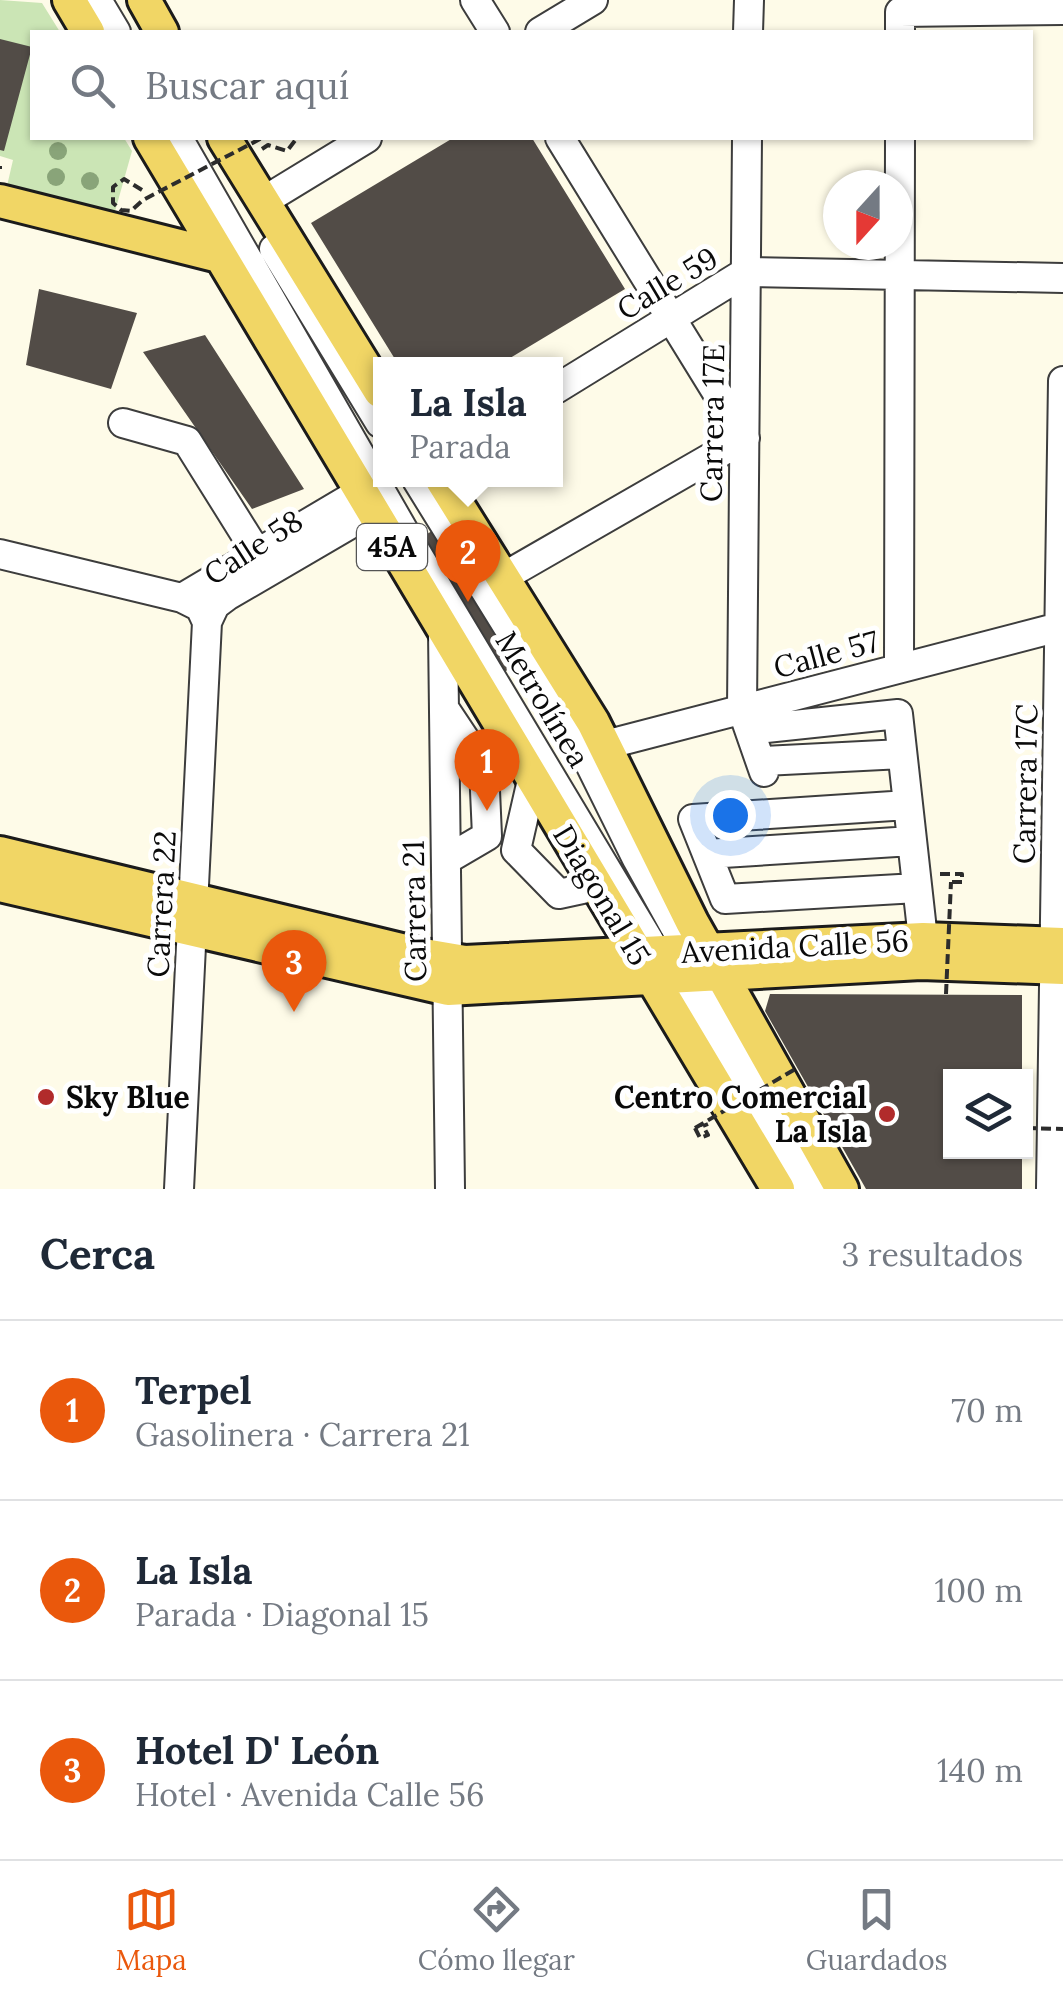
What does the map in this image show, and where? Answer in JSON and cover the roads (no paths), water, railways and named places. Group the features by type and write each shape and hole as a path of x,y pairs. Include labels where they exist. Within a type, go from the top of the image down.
{"main road":[{"path":"68,0 87,30"},
{"path":"144,0 161,30"},
{"name":"Diagonal 15","path":"151,140 596,886 680,966 842,1189"},
{"path":"225,140 373,380"},
{"path":"0,200 220,256"},
{"name":"Diagonal 15","path":"447,487 505,576 605,745 680,966 778,1189"},
{"name":"Avenida Calle 56","path":"0,854 193,916"},
{"name":"Avenida Calle 56","path":"0,885 193,916 447,975 1058,956"},
{"name":"Avenida Calle 56","path":"680,966 922,939 1058,956"}],"street":[{"path":"97,0 115,30"},
{"path":"128,0 145,30"},
{"path":"475,0 494,30"},
{"path":"543,30 593,0"},
{"path":"748,30 749,0"},
{"path":"900,22 1063,10"},
{"name":"Metrolínea","path":"179,140 373,479"},
{"path":"208,140 373,411"},
{"path":"262,202 365,140"},
{"path":"505,576 744,438 561,140"},
{"name":"Carrera 17E","path":"748,140 744,438 758,713 768,812"},
{"path":"899,668 900,140"},
{"name":"Calle 59","path":"563,385 746,272 1063,278"},
{"name":"Carrera 17C","path":"1051,1189 1060,848 1063,380"},
{"path":"122,423 188,441 257,553"},
{"name":"Metrolínea","path":"378,487 412,547 821,1189"},
{"name":"Metrolínea","path":"421,487 560,708 680,966 798,1189"},
{"name":"Calle 58","path":"182,598 257,553 365,503"},
{"name":"Calle 58","path":"207,622 215,606 227,596 365,503"},
{"name":"Calle 58","path":"0,554 182,598 200,607 207,622"},
{"name":"Carrera 22","path":"179,1189 207,622"},
{"name":"Calle 57","path":"605,745 758,713 899,668 1062,626"},
{"name":"Carrera 21","path":"442,632 450,1189"},
{"path":"444,708 484,768 487,836 446,860"},
{"path":"758,713 898,714 922,939"},
{"path":"764,767 902,754"},
{"path":"532,780 516,850 558,894 596,886"},
{"path":"908,805 693,819 725,899 916,881"},
{"path":"707,854 912,841"}],"place":[{"name":"La Isla","path":"468,602"},
{"name":"Terpel","path":"487,811"},
{"name":"Hotel D' León","path":"294,1012"},
{"name":"Sky Blue","path":"46,1097"},
{"name":"Centro Comercial La Isla","path":"887,1114"}]}
